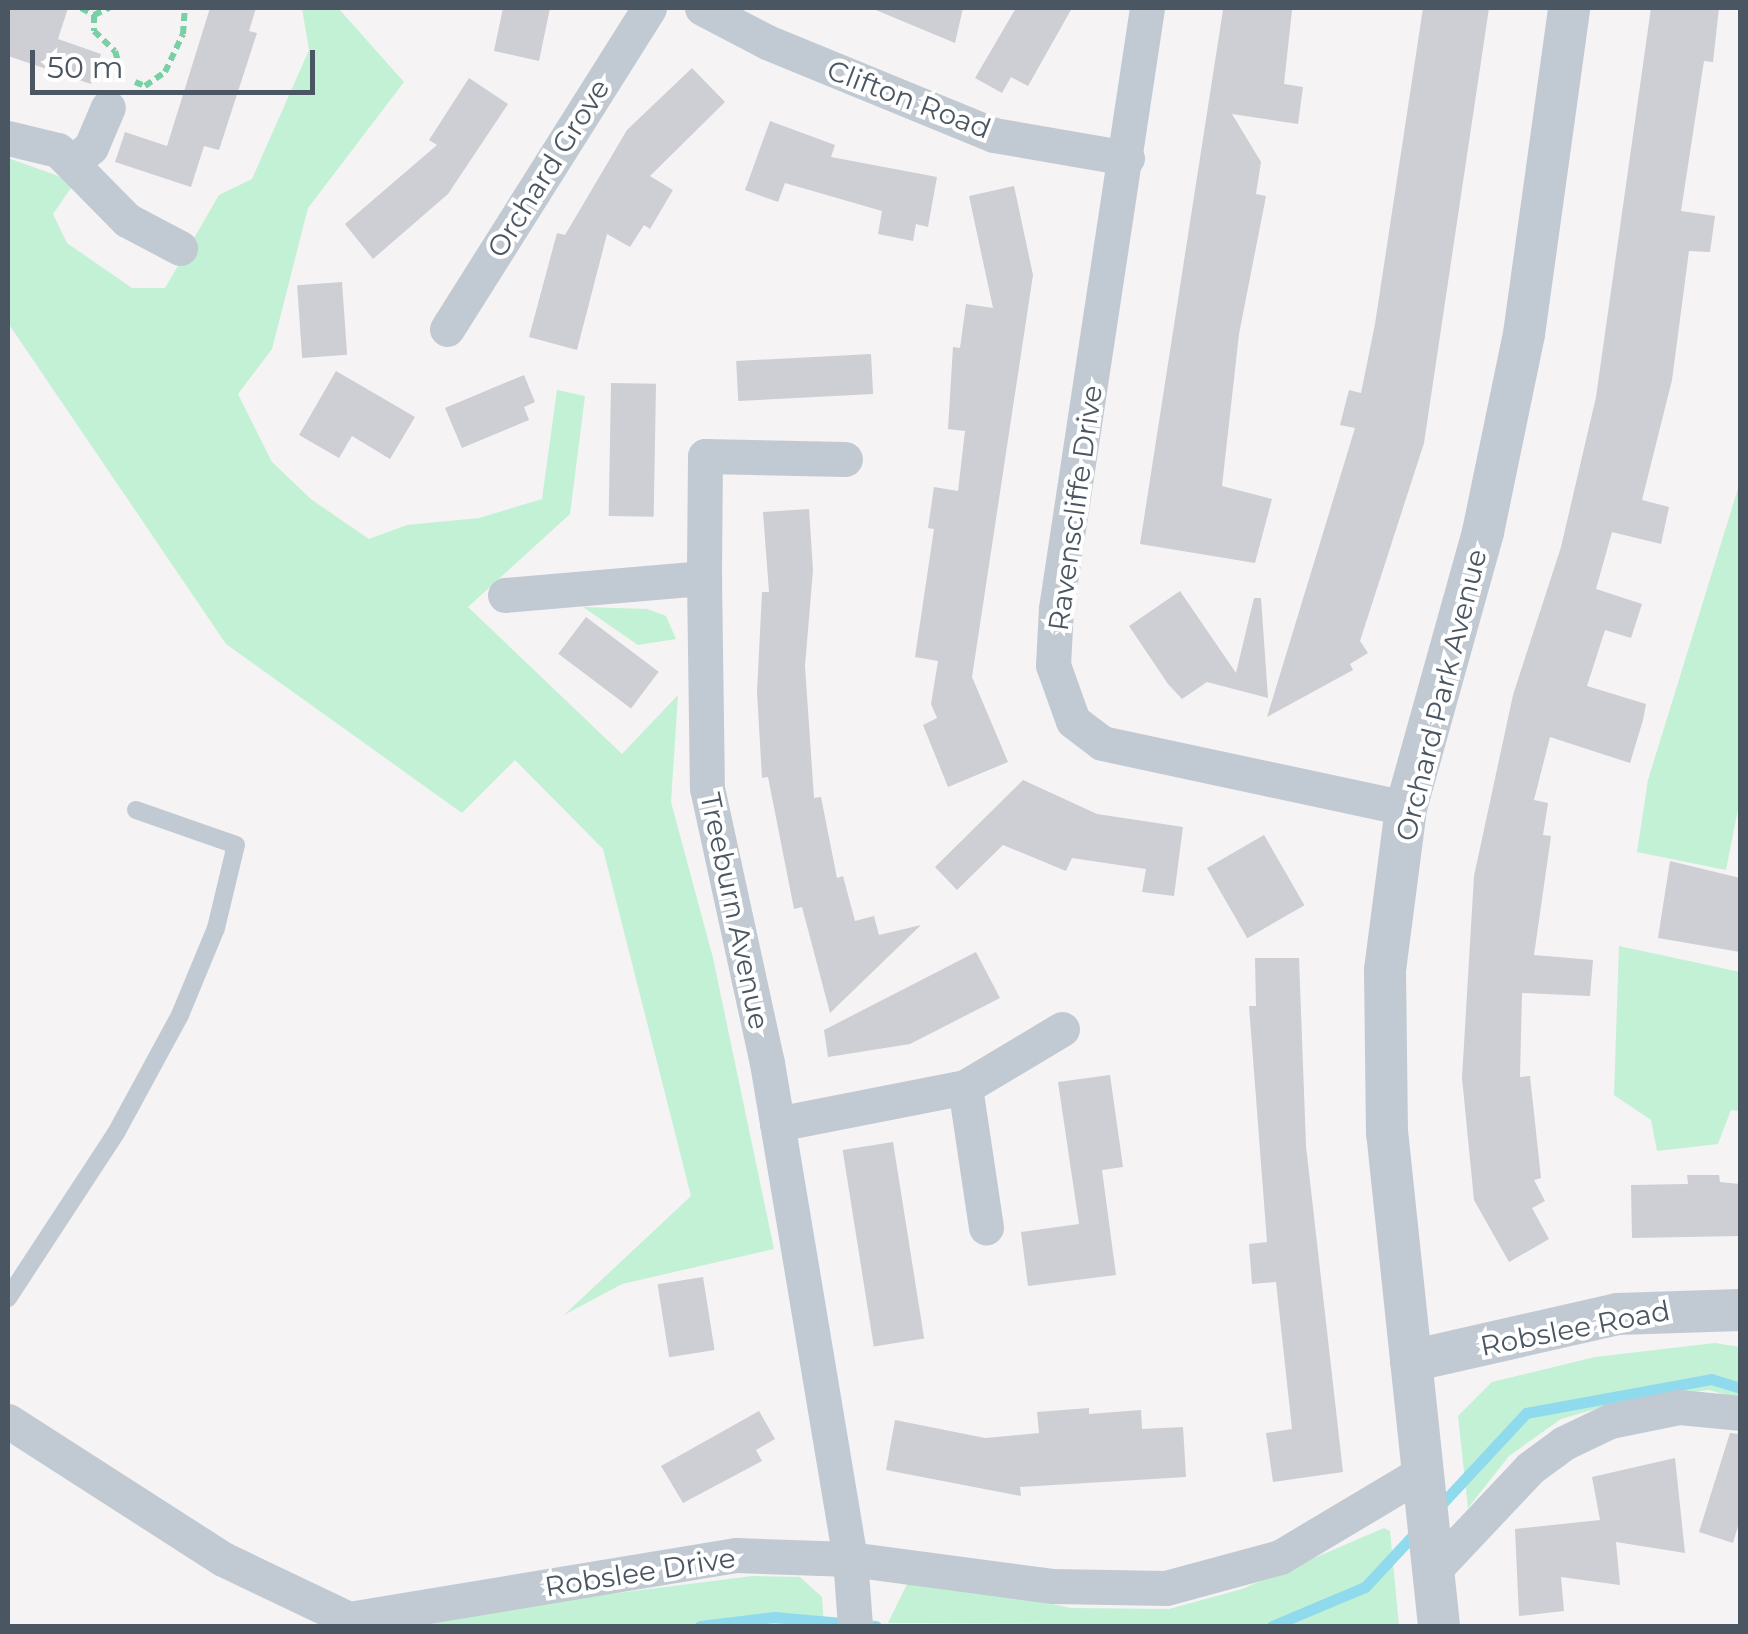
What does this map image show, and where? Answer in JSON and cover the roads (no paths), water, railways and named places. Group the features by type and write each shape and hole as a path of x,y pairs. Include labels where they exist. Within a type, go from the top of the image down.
{"street":[{"name":"Orchard Grove","path":"446,330 649,8"},
{"name":"Clifton Road","path":"702,8 767,42 994,134 1127,158"},
{"name":"Ravenscliffe Drive","path":"1148,8 1056,608 1053,665 1073,721 1102,743 1406,808"},
{"name":"Orchard Park Avenue","path":"1439,1626 1387,1134 1385,988 1406,808 1494,478 1526,316 1569,8"},
{"path":"72,162 91,147 116,92"},
{"path":"8,138 58,150 127,220 180,248"},
{"name":"Treeburn Avenue","path":"846,459 705,456 704,578 707,788 777,1124 850,1559 854,1617"},
{"path":"504,595 704,578"},
{"path":"777,1124 965,1086 1062,1029"},
{"path":"965,1086 986,1227"},
{"name":"Robslee Road","path":"1411,1361 1618,1314 1740,1310"},
{"path":"1431,1558 1530,1468 1564,1443 1610,1421 1678,1407 1740,1413"},
{"name":"Robslee Drive","path":"8,1421 222,1558 348,1619 380,1620 736,1555 850,1559 1054,1586 1166,1588 1280,1557 1422,1486"}],"lane":[{"path":"8,1298 116,1132 180,1015 216,928 236,845 136,810"}],"waterway":[{"path":"1436,1510 1526,1413 1711,1379 1740,1388"},
{"path":"1272,1626 1365,1587 1417,1531"},
{"path":"700,1626 774,1617 876,1626"}]}
